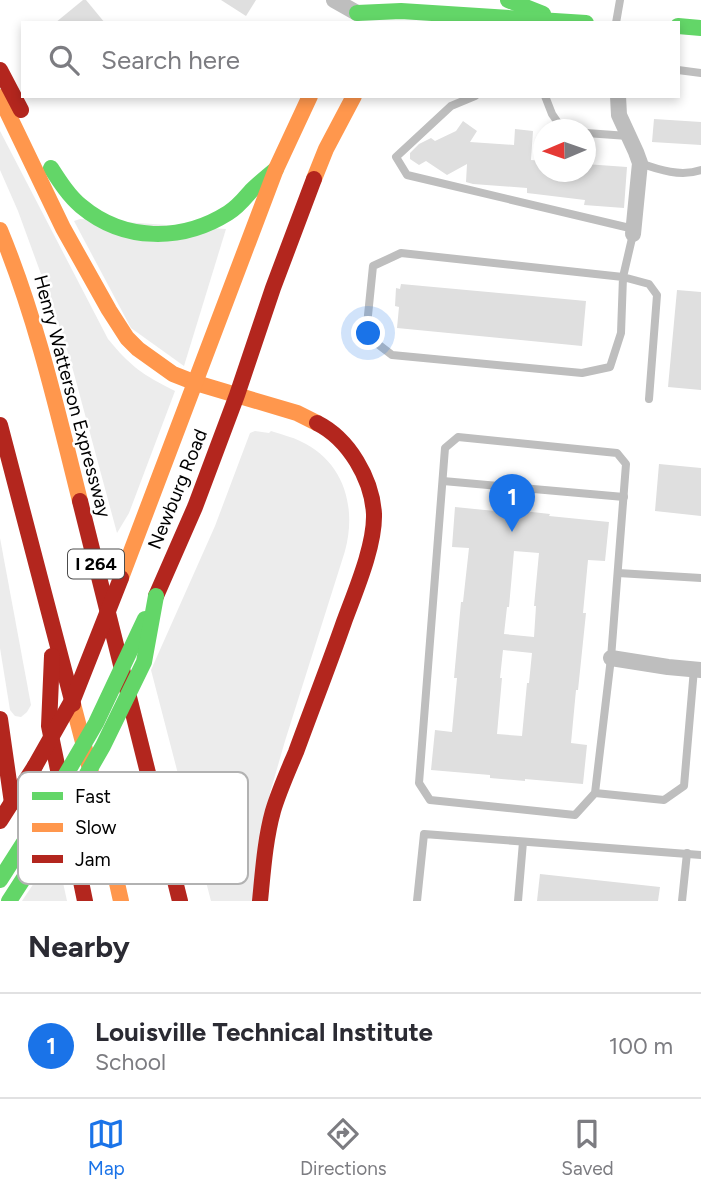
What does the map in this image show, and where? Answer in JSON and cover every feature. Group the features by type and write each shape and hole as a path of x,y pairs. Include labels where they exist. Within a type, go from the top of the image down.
{"main road":[{"path":"508,0 559,21"},
{"path":"358,12 401,11 527,21"},
{"path":"680,26 701,28"},
{"path":"0,70 59,184 90,214 109,225 146,235 162,236 196,230 238,206 276,169"},
{"path":"0,97 64,228 127,338 173,374 297,413 323,426 350,450 368,484 374,515 367,559 273,811 265,849 260,901"},
{"name":"Newburg Road","path":"31,772 74,697 197,383 276,169 309,98"},
{"name":"Newburg Road","path":"67,772 96,723 195,507 326,149 353,98"},
{"name":"Henry Watterson Expressway","path":"0,230 31,314 50,379 148,772"},
{"name":"I 264","path":"0,425 91,772"},
{"path":"88,772 144,662 156,596"},
{"path":"54,628 49,726 58,772"},
{"path":"0,719 12,803"},
{"name":"Newburg Road","path":"0,821 18,793"},
{"name":"Newburg Road","path":"0,880 18,852"},
{"path":"9,901 20,884"},
{"name":"Henry Watterson Expressway","path":"176,884 180,901"}],"street":[{"path":"334,0 358,12"},
{"path":"618,98 620,115 640,163 633,232"},
{"path":"611,658 698,669"}],"lane":[{"path":"616,21 620,0"},
{"path":"680,70 701,73"},
{"path":"470,98 451,106 396,157 407,175 633,232 623,277 621,332 610,367 582,373 392,355 366,335 373,266 401,253 623,277 649,284 657,295 649,399"},
{"path":"546,98 555,119"},
{"path":"596,134 629,136"},
{"path":"640,163 663,171 693,173 701,170"},
{"path":"458,437 617,453 626,464 624,497 611,658 595,793 575,815 430,800 419,783 445,448 458,437"},
{"path":"443,481 624,497"},
{"path":"618,573 701,579"},
{"path":"595,793 664,800 684,786 698,669"},
{"path":"417,901 424,834 701,855"},
{"path":"518,901 523,842"},
{"path":"682,901 687,853"}],"shaded area":[{"path":"0,131 108,339 138,369 175,391 129,513 117,533 70,359 18,211 0,170"},
{"path":"80,219 226,229 184,366 131,328 74,221"},
{"path":"271,431 297,440 327,460 344,487 348,502 348,534 270,793 252,901 211,901 207,884 248,884 248,772 177,772 151,670 215,526 250,433"},
{"path":"0,538 31,705 21,717 15,716 10,710 0,648"},
{"path":"33,884 63,884 67,901 22,901"}],"building":[{"path":"86,0 103,21 57,21"},
{"path":"221,0 256,0 246,16"},
{"path":"654,119 701,122 701,145 652,142"},
{"path":"463,121 477,131 470,142 514,145 515,129 533,131 533,182 596,182 596,165 627,167 624,208 584,205 585,200 527,193 527,188 473,184 466,182 467,164 447,175 426,161 419,165 410,159 410,153 419,144 431,138 435,141 456,131"},
{"path":"401,284 586,301 582,346 397,328 399,307 395,306 396,288 400,289"},
{"path":"677,290 701,292 701,390 668,387"},
{"path":"659,464 701,468 701,516 655,511"},
{"path":"455,507 514,513 514,510 609,522 605,561 588,560 583,613 586,613 571,743 587,745 583,784 490,778 490,775 431,770 435,730 452,732 461,602 469,548 452,547","holes":["514,551 539,553 534,637 504,634","503,650 532,653 522,736 497,734"]},
{"path":"540,874 660,887 658,901 537,901"}],"traffic: fast":[{"path":"508,0 543,14"},
{"path":"357,13 401,11 555,21"},
{"path":"680,26 701,28"},
{"path":"51,168 73,198 98,218 134,232 153,234 173,233 210,223 235,208 276,169"},
{"path":"88,772 144,662 156,596"},
{"path":"67,772 96,723 145,619"},
{"path":"0,880 18,852"},
{"path":"9,901 20,884"}],"traffic: slow":[{"path":"0,97 63,228 127,338 173,374 297,413 317,423"},
{"path":"121,578 276,169 309,98"},
{"path":"314,179 326,149 353,98"},
{"path":"0,230 35,330 80,501"},
{"path":"73,704 91,772"},
{"path":"117,884 121,901"}],"traffic: jam":[{"path":"0,70 21,110"},
{"path":"156,596 195,507 314,179"},
{"path":"260,901 266,844 273,811 359,583 373,527 372,501 364,474 339,439 317,423"},
{"path":"0,425 73,704"},
{"path":"80,501 148,772"},
{"path":"35,766 74,697 121,578"},
{"path":"52,656 49,726 58,772"},
{"path":"0,719 12,803"},
{"path":"31,772 35,766"},
{"path":"0,821 18,793"},
{"path":"82,884 85,901"},
{"path":"176,884 180,901"}],"place":[{"name":"Louisville Technical Institute","path":"512,532"}]}
